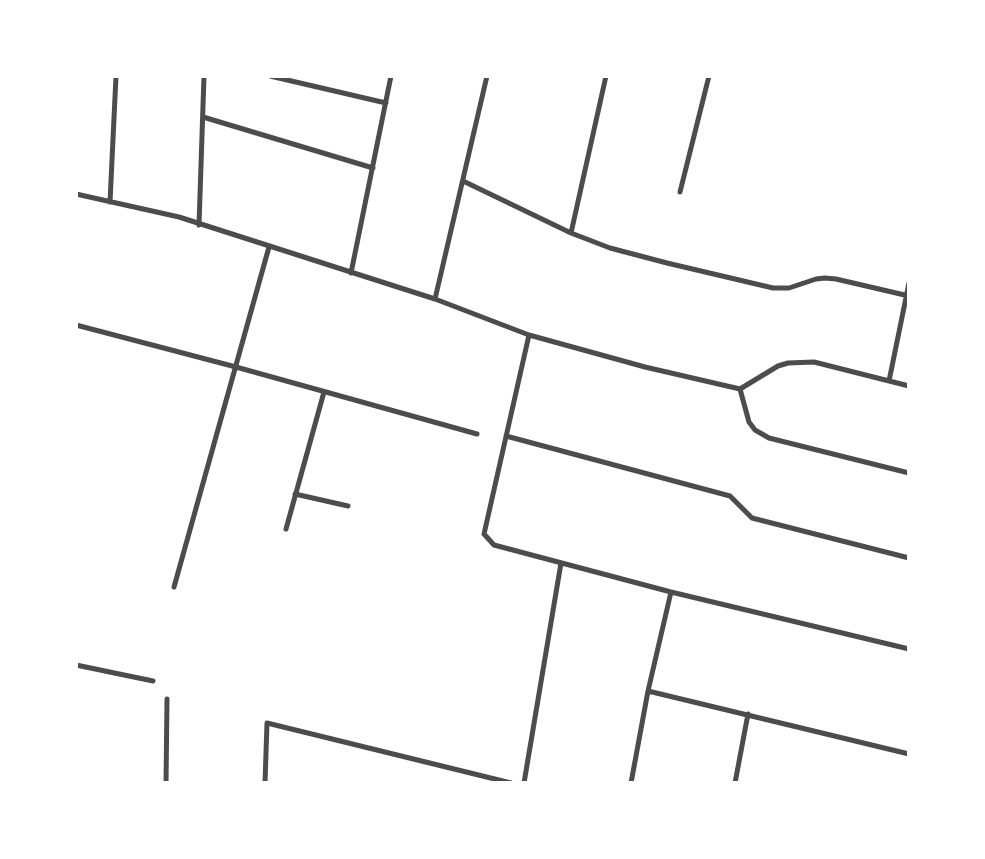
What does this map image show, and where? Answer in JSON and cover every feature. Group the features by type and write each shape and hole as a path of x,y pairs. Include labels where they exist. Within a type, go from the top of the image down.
{"street":[{"path":"110,202 116,76"},
{"path":"200,225 204,76"},
{"path":"270,76 386,103"},
{"path":"351,273 392,76"},
{"path":"435,299 487,76"},
{"path":"571,233 606,76"},
{"path":"680,192 709,76"},
{"path":"202,117 373,168"},
{"path":"463,181 571,233 610,248 773,288 789,288 816,279 826,278 908,295"},
{"path":"76,194 179,217 435,299 529,335 645,367 740,389 778,366 788,363 814,362 909,386"},
{"path":"174,587 270,247"},
{"path":"889,381 909,283"},
{"path":"76,325 477,434"},
{"path":"529,335 484,534 494,545 671,592 909,649"},
{"path":"740,389 749,422 755,430 769,438 909,473"},
{"path":"286,529 324,392"},
{"path":"506,436 730,496 752,518 909,558"},
{"path":"296,494 348,506"},
{"path":"524,783 561,562"},
{"path":"631,783 648,691 671,592"},
{"path":"76,665 153,681"},
{"path":"648,691 909,754"},
{"path":"166,783 168,699"},
{"path":"735,783 748,714"},
{"path":"264,783 267,723 511,783"}]}
